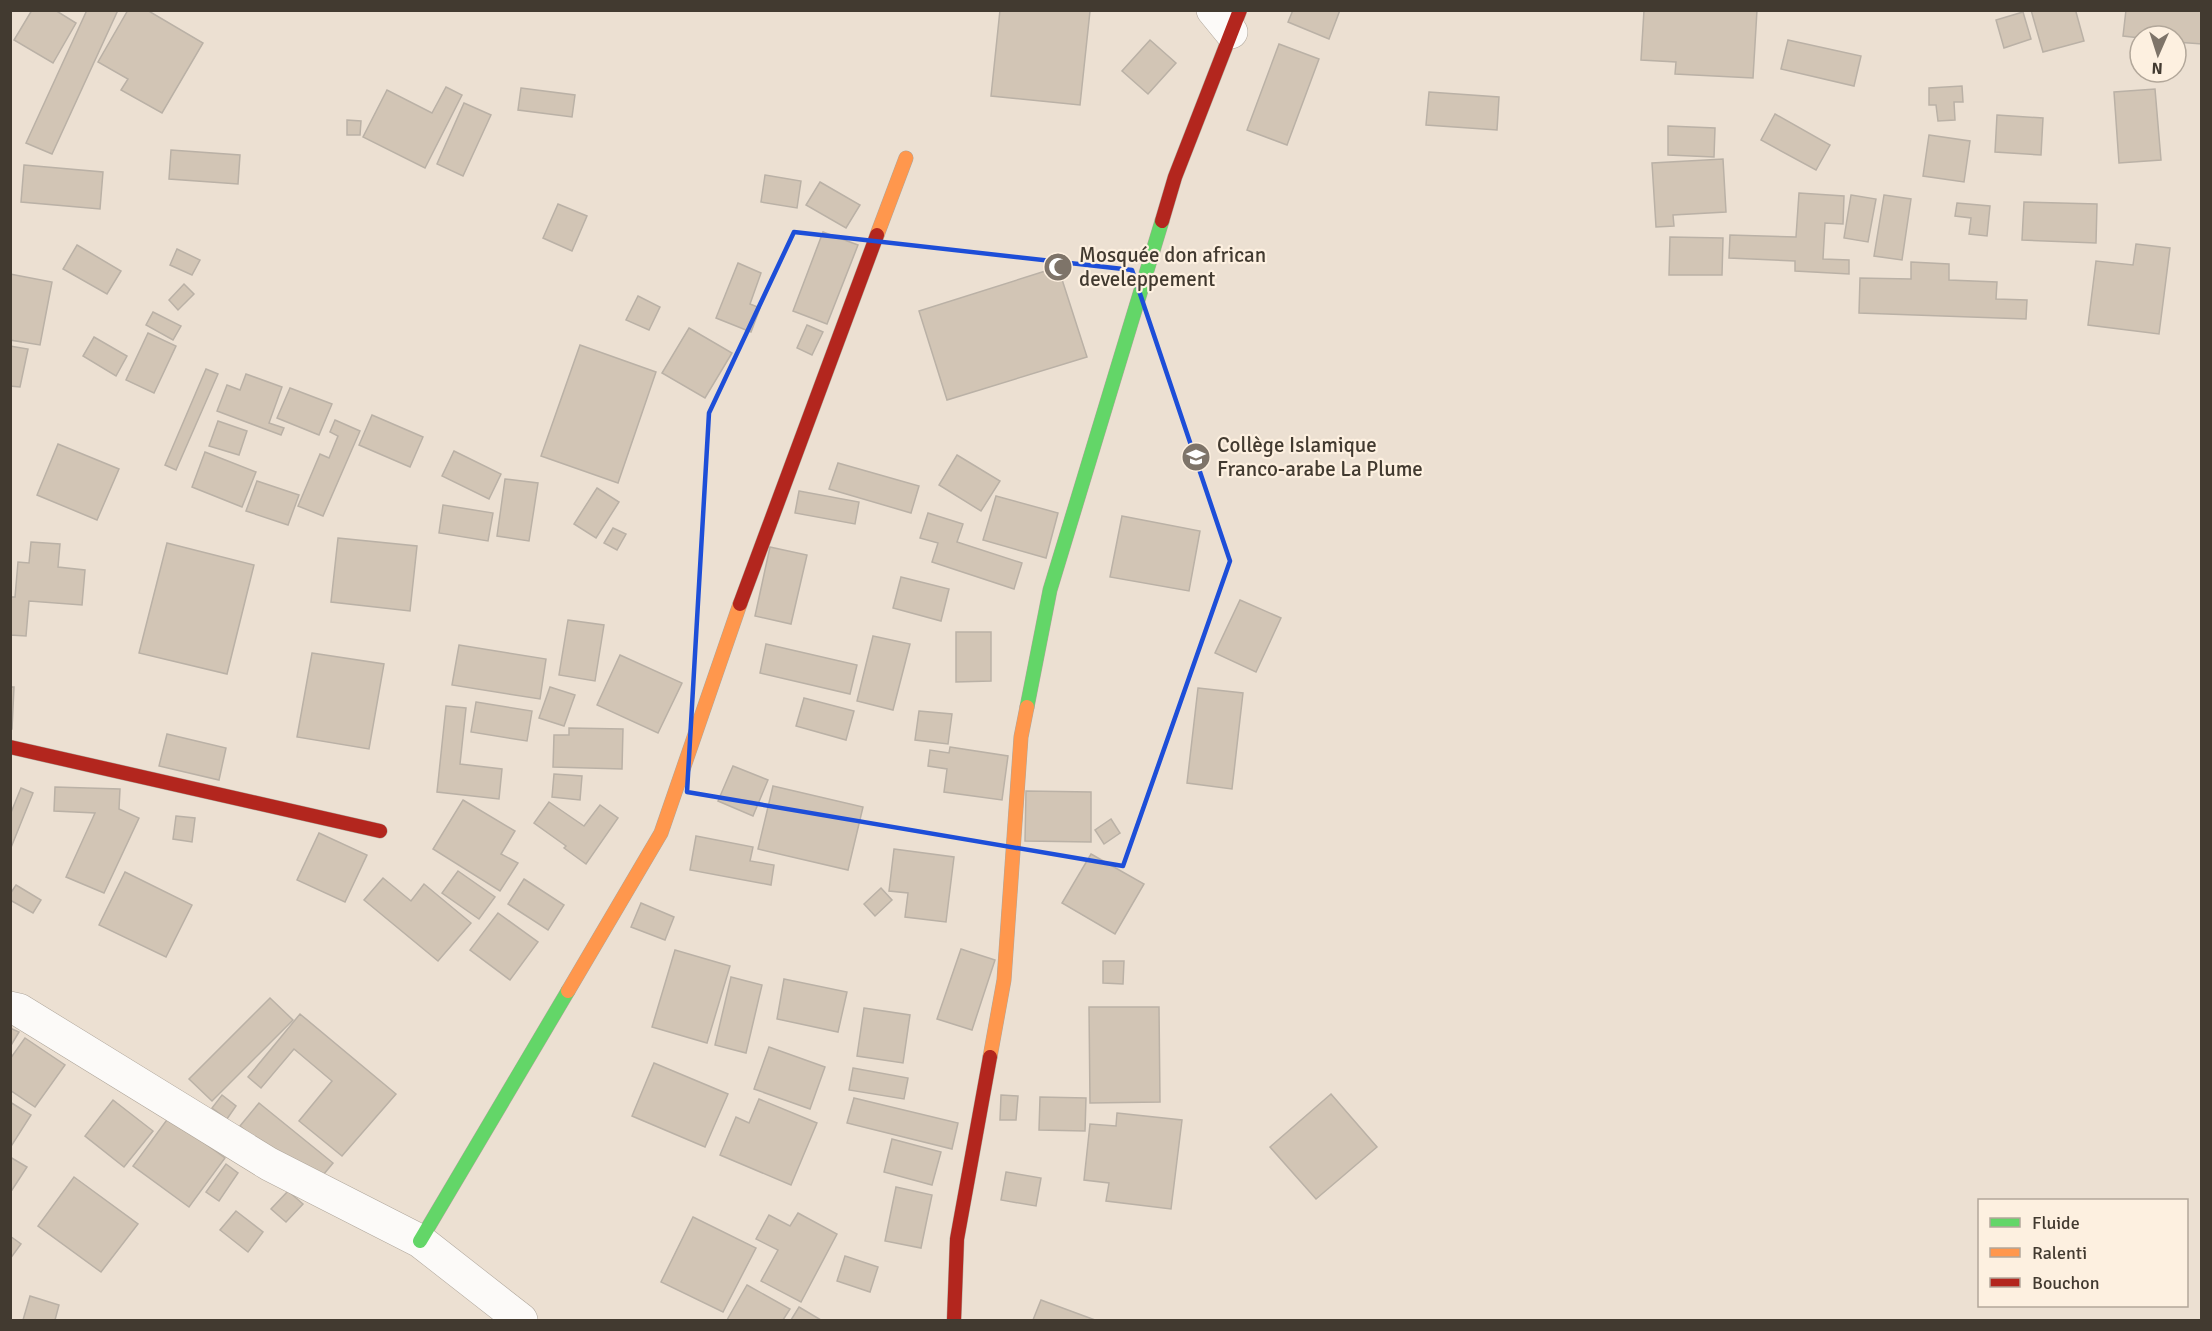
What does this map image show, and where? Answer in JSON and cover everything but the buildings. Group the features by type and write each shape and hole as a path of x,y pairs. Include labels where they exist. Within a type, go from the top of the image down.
{"street":[{"path":"954,1320 957,1239 1004,980 1021,737 1050,590 1175,177 1228,18"},
{"path":"420,1241 661,833 745,590 906,158"},
{"path":"10,747 380,831"},
{"path":"10,1008 19,1010 269,1164 420,1241 521,1320"}],"highlighted area":[{"path":"794,232 1132,270 1230,561 1123,866 687,792 709,413"}],"traffic: fast":[{"path":"1027,707 1050,590 1162,221"},
{"path":"420,1241 568,991"}],"traffic: slow":[{"path":"877,235 906,158"},
{"path":"568,991 661,833 740,604"},
{"path":"990,1057 1004,980 1021,737 1027,707"}],"traffic: jam":[{"path":"1162,221 1175,177 1240,10"},
{"path":"740,604 877,235"},
{"path":"10,747 380,831"},
{"path":"954,1320 957,1239 990,1057"}],"place":[{"name":"Mosquée don african develeppement","path":"1058,267"},
{"name":"Collège Islamique Franco-arabe La Plume","path":"1196,457"}]}
